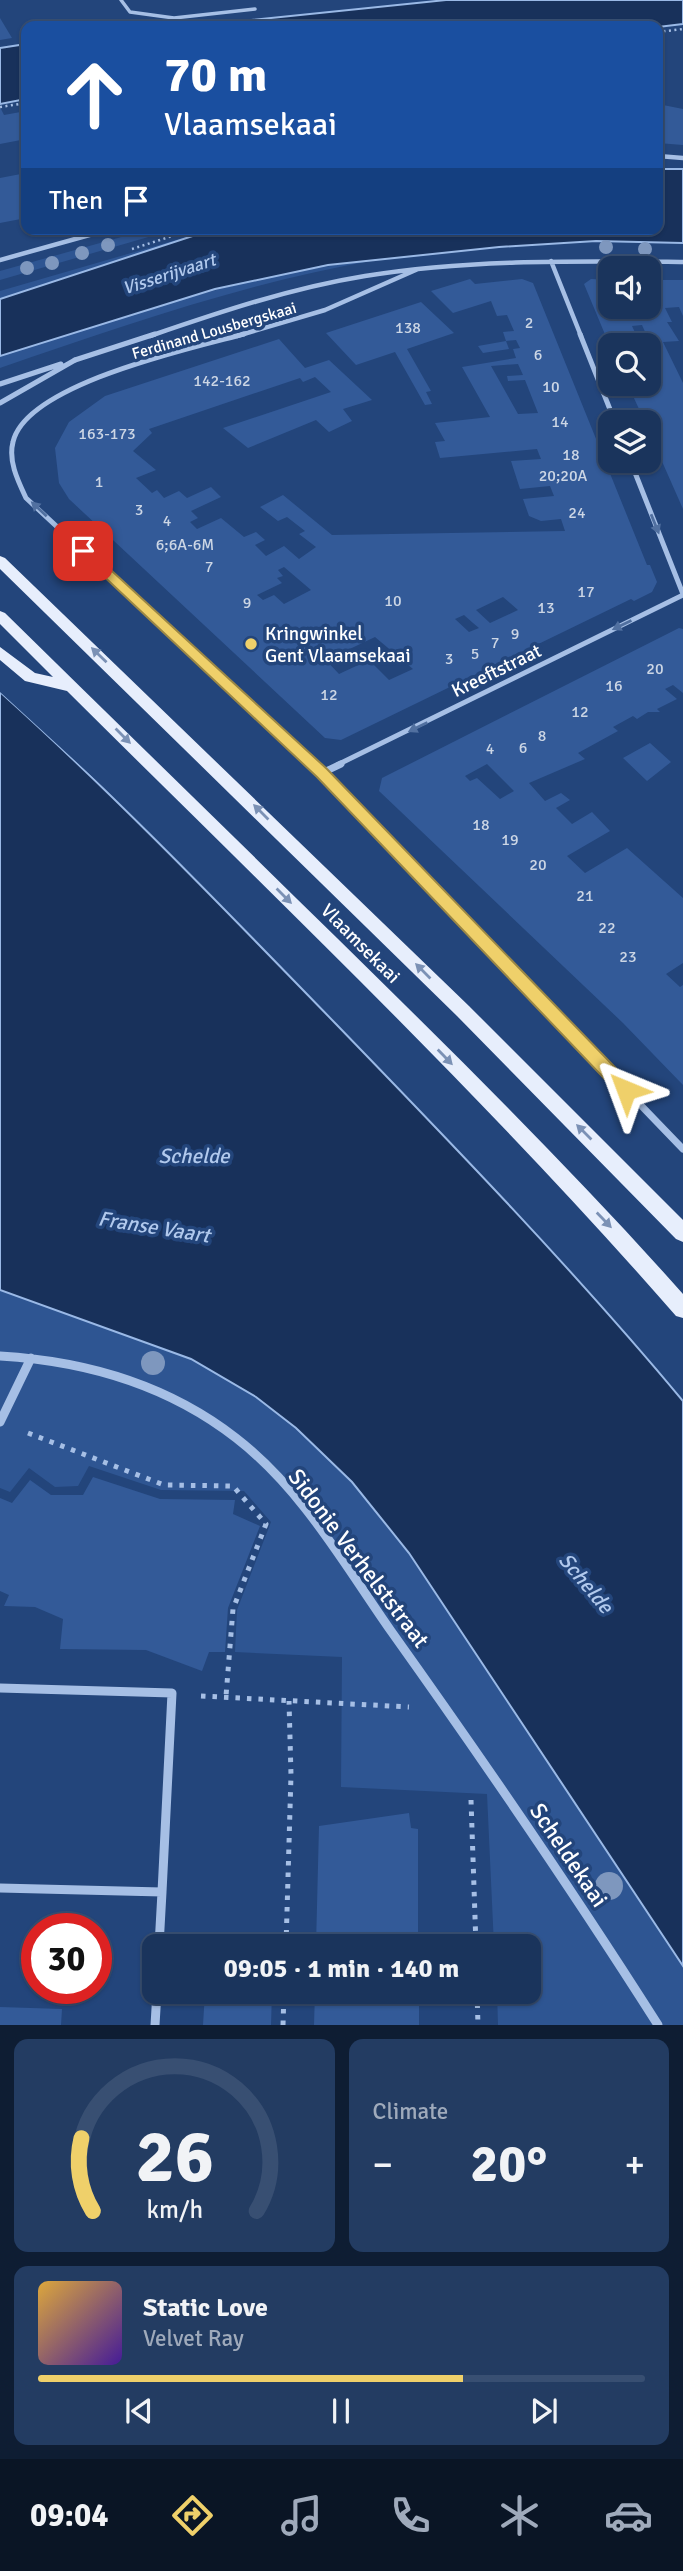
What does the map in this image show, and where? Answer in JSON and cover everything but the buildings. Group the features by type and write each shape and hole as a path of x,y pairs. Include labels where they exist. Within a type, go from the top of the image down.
{"main road":[{"name":"Vlaamsekaai","path":"0,561 413,962 683,1233"},
{"name":"Vlaamsekaai","path":"0,616 447,1059 618,1235 683,1309"},
{"path":"0,652 30,677 75,688"}],"street":[{"path":"663,156 683,158"},
{"path":"0,260 90,235"},
{"name":"Ferdinand Lousbergskaai","path":"0,384 318,285 418,269 498,261 683,262"},
{"path":"551,261 610,410"},
{"name":"Ferdinand Lousbergskaai","path":"322,773 26,498 11,465 11,447 21,423 63,391 135,365 310,316 380,289 418,269"},
{"name":"Ferdinand Lousbergskaai","path":"0,402 75,360"},
{"path":"635,473 683,595"},
{"name":"Kreeftstraat","path":"322,773 683,595"},
{"path":"322,773 683,1149"},
{"name":"Sidonie Verhelststraat","path":"0,1356 30,1358 99,1370 140,1384 185,1404 255,1454 300,1504 446,1708"},
{"path":"0,1422 30,1358"},
{"path":"0,1688 172,1693 160,1934"},
{"name":"Scheldekaai","path":"446,1708 611,1950 658,2025"},
{"path":"0,1888 162,1892"},
{"path":"155,2025 156,2004"}],"lane":[{"path":"121,0 130,12 174,18 255,9"}],"path":[{"path":"663,31 683,29"},
{"path":"0,107 21,104"},
{"path":"24,1432 164,1485 233,1486 266,1524 233,1609 226,1696"},
{"path":"172,1693 446,1708"},
{"path":"286,1934 291,1775 289,1701"},
{"path":"470,1743 476,1934"},
{"path":"283,2025 284,2004"},
{"path":"477,2004 478,2025"}],"shaded area":[{"path":"129,235 155,235 0,280 0,271"},
{"path":"193,235 196,235 0,299 0,291"},
{"path":"376,260 233,293 139,321 0,368 0,356 186,298 280,275"},
{"path":"0,1290 191,1359 256,1397 296,1428 352,1482 409,1553 683,1966 683,2025 498,2025 497,2004 541,2004 541,1934 493,1934 487,1794 341,1787 342,1657 235,1652 237,1610 271,1522 244,1491 161,1490 89,1466 78,1486 55,1487 29,1468 10,1492 0,1488"}],"water":[{"path":"446,0 683,0 683,24 663,26 663,21 242,21"},
{"path":"21,45 21,100 0,104 0,48"},
{"name":"Visserijvaart","path":"663,169 683,169 683,243 596,241 499,247 328,265 215,289 0,356 0,299 196,235 663,235"},
{"name":"Schelde","path":"0,692 170,855 380,1069 556,1256 683,1401 683,1966 409,1553 352,1482 296,1428 256,1397 191,1359 0,1290"}],"pier":[{"path":"0,689 64,746 131,812 0,692"}],"place":[{"name":"Kringwinkel Gent Vlaamsekaai","path":"251,644"}],"route":[{"path":"83,551 322,773 626,1090"}],"water label":[{"name":"Franse Vaart","path":"154,1227"}]}
